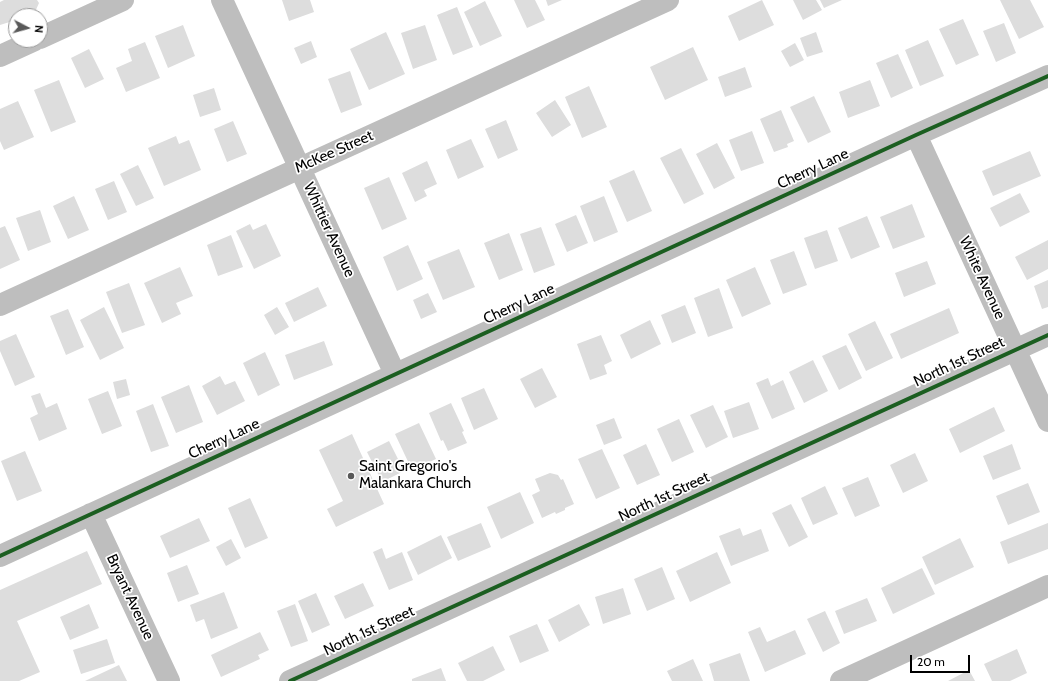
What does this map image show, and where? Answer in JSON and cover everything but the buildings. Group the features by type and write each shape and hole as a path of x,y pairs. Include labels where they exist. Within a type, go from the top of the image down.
{"street":[{"path":"48,34 123,0"},
{"name":"Whittier Avenue","path":"222,0 395,374"},
{"name":"McKee Street","path":"0,305 668,0"},
{"path":"0,56 18,48"},
{"name":"Cherry Lane","path":"0,556 916,135 1048,76"},
{"name":"White Avenue","path":"916,135 1048,421"},
{"name":"North 1st Street","path":"290,681 1048,334"},
{"name":"Bryant Avenue","path":"91,514 169,681"},
{"path":"841,681 1048,586"}],"cycle path":[{"path":"0,556 916,135 1048,76"},
{"path":"290,681 1048,335"}],"place":[{"name":"Saint Gregorio's Malankara Church","path":"351,476"}]}
